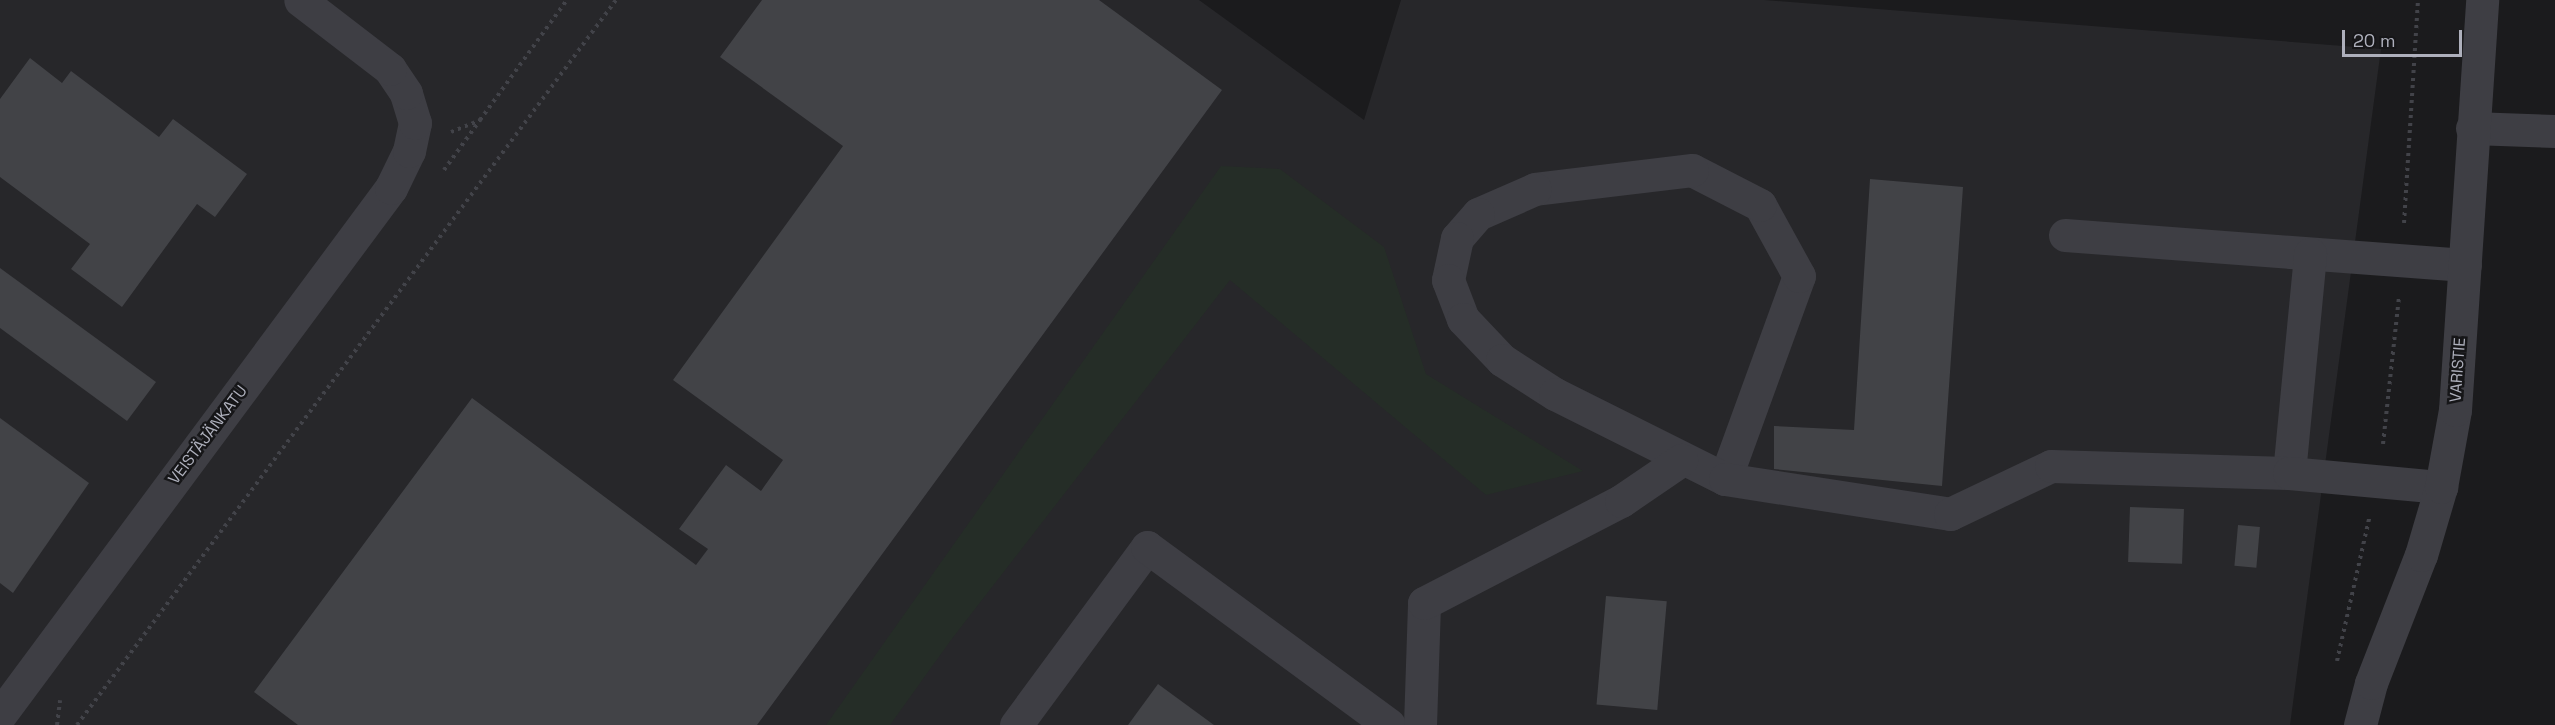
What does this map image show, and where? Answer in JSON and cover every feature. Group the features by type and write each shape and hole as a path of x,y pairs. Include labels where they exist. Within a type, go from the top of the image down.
{"street":[{"name":"VEISTÄJÄNKATU","path":"0,715 391,188 409,151 415,123 406,93 390,69 300,0"},
{"name":"VARISTIE","path":"2360,725 2371,683 2421,555 2441,487 2455,410 2482,0"},
{"path":"2472,128 2555,131"},
{"path":"1725,479 1799,276 1760,205 1692,170 1535,189 1478,214 1457,238 1448,280 1463,319 1511,365 1555,394 1681,460 1725,479 1950,514 2051,466 2289,473 2441,487"},
{"path":"2065,235 2465,265"},
{"path":"2289,473 2310,254"},
{"path":"1420,725 1424,603 1621,501 1681,460"},
{"path":"1016,725 1147,547 1389,725"}],"path":[{"path":"409,151 480,120 567,0"},
{"path":"77,725 616,0"},
{"path":"2334,672 2378,481 2402,262 2418,0"}],"shaded area":[{"path":"0,0 1199,0 1364,120 1401,0 1764,0 2381,49 2290,725 0,725"},
{"path":"1221,166 1280,169 1384,247 1426,374 1583,471 1486,495 1230,280 951,640 890,725 826,725"}],"building":[{"path":"762,0 1099,0 1222,90 757,725 298,725 254,692 472,398 696,565 708,549 679,529 726,465 761,491 783,460 673,380 843,146 720,57"},
{"path":"30,58 62,83 71,71 159,137 173,119 247,174 215,217 197,204 122,307 71,269 90,244 0,177 0,99"},
{"path":"1870,179 1963,187 1942,486 1774,469 1774,426 1854,430"},
{"path":"0,268 156,382 127,421 0,328"},
{"path":"0,418 89,483 13,593 0,583"},
{"path":"2130,507 2184,509 2182,564 2128,562"},
{"path":"2238,525 2260,527 2256,568 2234,566"},
{"path":"1606,596 1667,601 1657,710 1597,705"},
{"path":"1158,684 1214,725 1128,725"}]}
